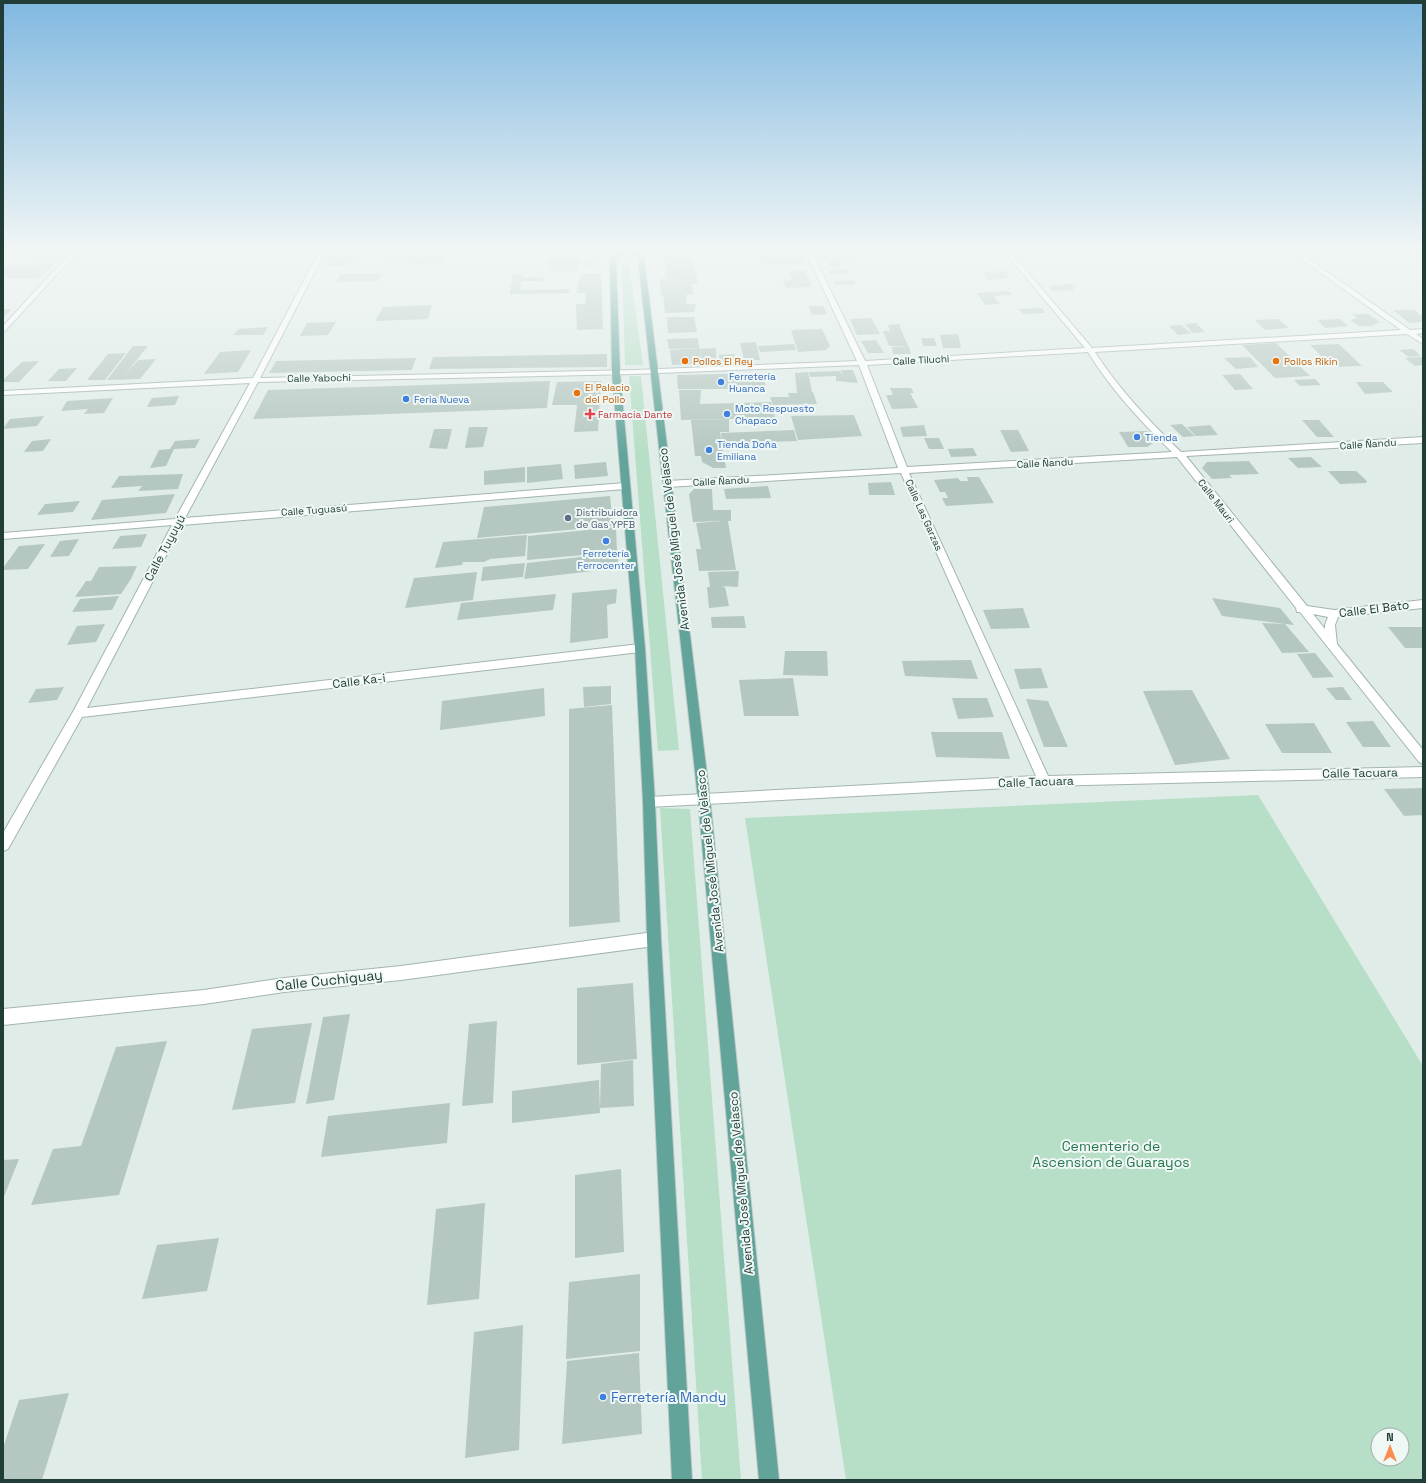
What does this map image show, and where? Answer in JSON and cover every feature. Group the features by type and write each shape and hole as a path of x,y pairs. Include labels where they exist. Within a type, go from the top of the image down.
{"main road":[{"path":"615,317 616,373 640,648 649,802 654,939 682,1480"},
{"name":"Avenida José Miguel de Velasco","path":"649,317 704,799 769,1480"}],"street":[{"path":"3,330 15,317"},
{"name":"Calle Tuyuyú","path":"3,845 78,713 288,317"},
{"name":"Calle Las Garzas","path":"840,317 862,363 904,471 1044,781"},
{"name":"Calle Mauri","path":"1062,317 1091,351 1102,370 1158,434 1180,455 1301,609 1332,644 1423,759"},
{"path":"1388,317 1423,342"},
{"name":"Calle Tiluchi","path":"635,372 862,363 1091,351 1423,330"},
{"name":"Calle Yabochi","path":"3,393 256,380 635,372"},
{"name":"Calle Ñandu","path":"667,484 1423,440"},
{"name":"Calle Tuguasú","path":"3,536 625,486"},
{"name":"Calle El Bato","path":"1301,609 1334,614 1423,604"},
{"path":"1332,644 1330,625 1334,614"},
{"name":"Calle Ka-i","path":"78,713 640,648"},
{"name":"Calle Tacuara","path":"649,802 1044,781 1423,772"},
{"name":"Calle Cuchiguay","path":"3,1017 204,997 284,985 401,973 654,939"}],"green space":[{"path":"624,317 637,317 643,365 625,365"},
{"path":"629,376 641,376 679,750 658,751"},
{"name":"Cementerio de Ascension de Guarayos","path":"1258,795 1423,1066 1423,1480 846,1480 745,818"},
{"path":"660,808 690,809 741,1480 702,1480"}],"building":[{"path":"377,317 429,317 428,319 375,321"},
{"path":"577,317 603,317 603,329 577,330"},
{"path":"667,317 694,317 697,332 668,333"},
{"path":"1356,317 1373,317 1380,322 1371,326 1359,326 1350,320 1357,318"},
{"path":"1402,317 1423,317 1423,322 1409,323"},
{"path":"871,318 880,334 857,335 850,319"},
{"path":"1278,319 1289,328 1265,330 1255,320"},
{"path":"1340,319 1348,326 1325,328 1318,320"},
{"path":"336,322 328,335 300,336 307,323"},
{"path":"1196,323 1205,332 1193,333 1185,324"},
{"path":"899,324 908,346 889,346 883,331 890,331 888,325"},
{"path":"1181,325 1191,333 1178,335 1169,326"},
{"path":"268,327 263,335 233,335 239,329"},
{"path":"822,329 830,346 826,350 798,352 791,330"},
{"path":"958,334 961,348 943,348 940,335"},
{"path":"698,338 699,348 669,349 667,339"},
{"path":"921,338 934,338 937,346 923,346"},
{"path":"876,340 884,353 868,353 861,341"},
{"path":"756,342 760,360 744,360 740,343"},
{"name":"Pollos Rikin","path":"1276,343 1310,376 1275,378 1242,345"},
{"path":"794,344 796,350 760,352 758,346"},
{"path":"1339,344 1362,366 1332,367 1310,345"},
{"path":"133,346 148,346 123,377 138,360 156,359 140,379 107,380"},
{"path":"909,346 911,354 893,354 892,347"},
{"path":"700,348 700,364 672,365 670,350"},
{"path":"716,348 716,361 701,362 700,349"},
{"path":"1413,349 1421,356 1409,357 1399,350"},
{"path":"251,350 238,372 204,374 220,352"},
{"path":"126,353 105,380 87,380 108,354"},
{"name":"Feria Nueva","path":"607,354 607,367 429,369 433,357"},
{"path":"734,354 735,364 719,364 719,355"},
{"path":"1250,357 1258,367 1236,369 1224,358"},
{"path":"1421,357 1423,359 1423,365 1415,366 1405,358"},
{"name":"Feria Nueva","path":"416,358 412,370 269,373 276,361"},
{"path":"39,361 19,382 3,382 3,380 22,362"},
{"path":"77,368 66,381 48,381 59,369"},
{"path":"841,370 853,370 858,383 836,381 836,376 810,377 809,372 840,371 843,376"},
{"path":"808,372 812,392 817,404 773,405 770,397 789,397 788,393 797,393 795,373"},
{"name":"Ferretería Huanca","path":"763,373 766,389 678,389 677,375"},
{"path":"1240,374 1253,389 1235,390 1222,375"},
{"path":"1315,379 1321,385 1300,386 1294,380"},
{"name":"Feria Nueva","path":"550,381 547,408 253,419 268,390"},
{"name":"El Palacio del Pollo","path":"601,381 598,431 574,432 577,405 552,405 557,382"},
{"path":"1356,382 1383,382 1393,392 1365,394"},
{"path":"890,388 911,388 914,393 910,393 918,408 892,409 886,395 893,395"},
{"name":"Moto Respuesto Chapaco","path":"679,390 701,390 700,404 771,402 775,418 681,420"},
{"path":"179,396 175,405 147,407 152,398"},
{"path":"113,398 104,413 84,414 88,409 61,411 67,401"},
{"path":"854,415 862,436 798,440 791,416"},
{"path":"44,416 37,426 3,429 10,419"},
{"path":"729,419 729,432 720,432 726,468 713,468 702,462 701,456 695,456 691,420"},
{"path":"1302,420 1319,420 1334,437 1317,437"},
{"path":"1182,424 1195,436 1183,437 1170,425"},
{"path":"924,425 927,436 903,437 900,427"},
{"path":"1210,425 1218,435 1196,436 1187,427"},
{"path":"469,427 488,427 483,447 465,448"},
{"path":"434,429 452,429 447,449 429,448"},
{"path":"794,430 797,441 722,443 721,433"},
{"path":"1000,430 1018,430 1029,451 1011,452"},
{"name":"Tienda","path":"1147,431 1155,442 1147,447 1128,447 1119,432"},
{"path":"924,438 939,438 944,449 929,449"},
{"path":"51,439 43,451 24,452 32,441"},
{"path":"200,439 195,448 174,449 166,466 150,468 159,450 170,449 175,441"},
{"path":"973,448 977,456 951,457 948,449"},
{"path":"1311,457 1322,467 1298,468 1288,458"},
{"path":"1249,461 1259,474 1229,475 1232,478 1212,479 1202,468 1207,462"},
{"path":"606,462 608,476 575,479 574,465"},
{"path":"561,464 563,479 527,483 527,467"},
{"path":"525,467 525,482 484,485 484,471"},
{"path":"1328,471 1356,471 1367,481 1366,483 1340,484"},
{"path":"183,474 178,489 138,491 142,486 111,488 119,476"},
{"path":"967,477 979,477 994,503 946,506 942,498 948,498 945,492 940,492 934,480 958,478 960,481 968,481"},
{"path":"891,482 895,495 869,495 868,483"},
{"path":"768,486 771,498 726,499 724,489"},
{"path":"694,489 712,489 713,510 731,510 731,521 728,521 736,570 699,571 696,549 701,549 696,523 724,521 693,522 689,494"},
{"path":"175,494 166,513 91,520 102,500"},
{"path":"610,496 613,526 477,538 484,507"},
{"path":"80,501 73,512 37,515 45,504"},
{"path":"616,527 617,552 527,560 528,536"},
{"path":"147,534 141,547 112,549 120,536"},
{"path":"527,535 525,556 490,559 484,562 463,562 462,565 435,568 443,542"},
{"path":"79,539 69,556 50,557 60,541"},
{"path":"45,544 28,569 3,570 19,546"},
{"path":"617,553 619,568 524,579 527,563"},
{"path":"525,563 523,577 481,581 483,567"},
{"path":"137,566 131,579 121,594 75,597 86,581 91,581 99,567"},
{"path":"739,571 738,587 721,586 725,587 729,606 709,608 707,587 710,587 708,572"},
{"path":"477,572 473,600 405,608 414,578"},
{"path":"617,589 616,603 607,605 608,638 570,643 572,593"},
{"path":"556,594 553,610 457,620 461,603"},
{"path":"119,596 112,610 72,612 80,599"},
{"path":"1212,598 1280,608 1294,625 1222,616"},
{"path":"1023,608 1030,628 991,629 983,610"},
{"path":"744,616 746,628 712,628 711,617"},
{"path":"1262,623 1285,624 1309,652 1282,653"},
{"path":"105,624 96,642 67,645 77,626"},
{"path":"1388,627 1423,627 1423,648 1405,648"},
{"path":"785,651 827,651 828,676 783,675"},
{"path":"1315,653 1334,677 1313,678 1297,654"},
{"path":"971,660 978,679 905,676 902,661"},
{"path":"1041,668 1048,688 1020,689 1014,669"},
{"path":"793,678 799,716 744,716 739,680"},
{"path":"611,686 611,704 584,707 583,687"},
{"path":"64,687 57,700 28,703 36,689"},
{"path":"1343,687 1352,700 1336,700 1326,688"},
{"path":"544,688 545,716 440,730 442,701"},
{"path":"1192,690 1230,759 1175,765 1143,691"},
{"path":"952,698 987,698 994,717 958,719"},
{"path":"1026,699 1048,701 1068,747 1044,747"},
{"path":"612,705 620,922 569,927 569,709"},
{"path":"1373,721 1391,747 1363,747 1346,722"},
{"path":"1314,723 1332,753 1282,753 1265,724"},
{"path":"931,732 1002,732 1010,759 936,757"},
{"path":"1423,788 1423,818 1421,815 1404,816 1384,789"},
{"path":"633,983 637,1059 577,1065 577,988"},
{"path":"350,1014 334,1100 306,1104 323,1017"},
{"path":"497,1021 493,1103 462,1106 469,1024"},
{"path":"312,1023 295,1103 232,1110 252,1029"},
{"path":"167,1041 119,1195 31,1205 53,1149 81,1146 116,1047"},
{"path":"633,1060 634,1106 600,1108 601,1064"},
{"path":"599,1080 600,1113 512,1123 512,1091"},
{"path":"450,1103 447,1143 321,1157 328,1116"},
{"path":"19,1159 3,1199 3,1160"},
{"path":"621,1169 624,1252 575,1258 575,1175"},
{"path":"485,1203 479,1299 427,1305 436,1209"},
{"path":"219,1238 207,1291 142,1299 157,1245"},
{"path":"640,1274 640,1351 566,1359 569,1282"},
{"path":"523,1325 519,1450 465,1458 474,1332"},
{"name":"Ferretería Mandy","path":"639,1353 642,1434 562,1444 567,1361"},
{"path":"69,1393 42,1480 3,1480 3,1448 19,1400"}],"place":[{"name":"Pollos El Rey","path":"685,361"},
{"name":"Pollos Rikin","path":"1276,361"},
{"name":"Ferretería Huanca","path":"721,382"},
{"name":"El Palacio del Pollo","path":"577,393"},
{"name":"Feria Nueva","path":"406,399"},
{"name":"Farmacia Dante","path":"590,414"},
{"name":"Moto Respuesto Chapaco","path":"727,414"},
{"name":"Tienda","path":"1137,437"},
{"name":"Tienda Doña Emiliana","path":"709,450"},
{"name":"Distribuidora de Gas YPFB","path":"568,518"},
{"name":"Ferretería Ferrocenter","path":"606,541"},
{"name":"Ferretería Mandy","path":"603,1397"}]}
